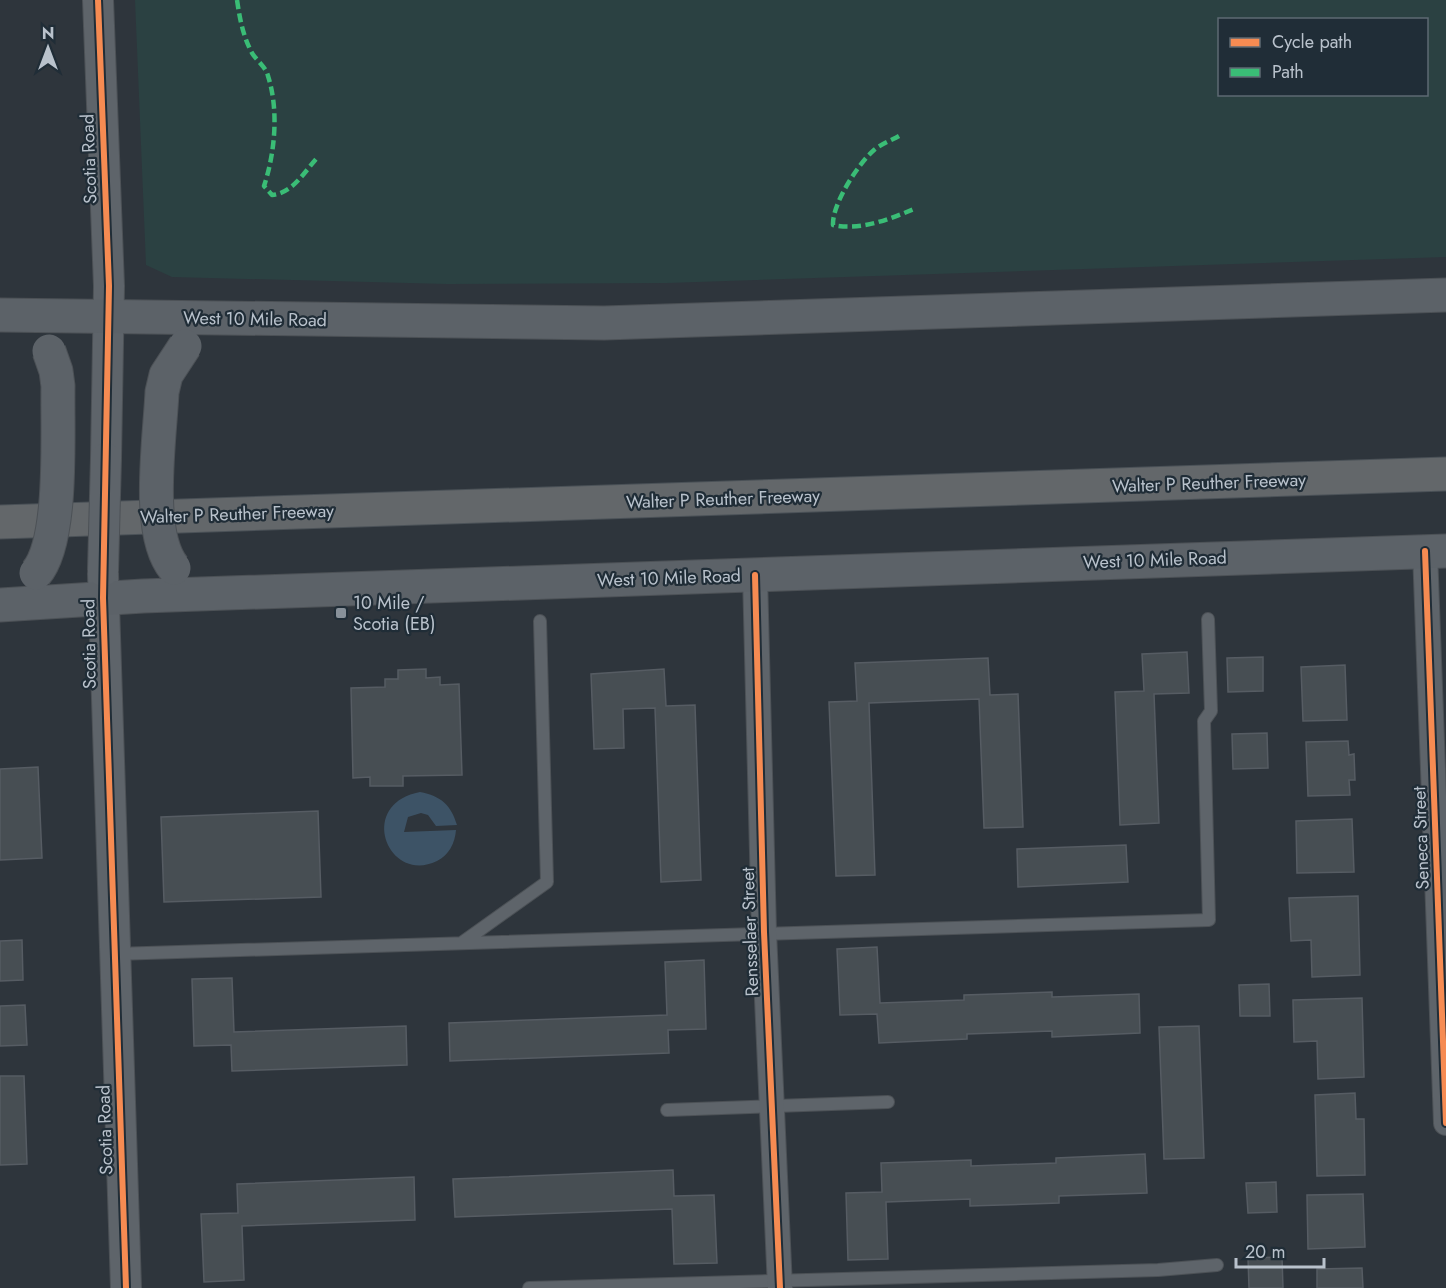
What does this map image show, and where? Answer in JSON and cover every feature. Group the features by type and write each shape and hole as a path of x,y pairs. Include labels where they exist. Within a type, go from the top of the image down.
{"highway":[{"name":"Walter P Reuther Freeway","path":"0,522 1446,474"}],"main road":[{"name":"West 10 Mile Road","path":"8,316 109,333 223,319 604,323 1446,295"},
{"path":"0,597 16,589 36,573 50,544 55,508 58,386 56,371 49,351 28,323 8,316"},
{"path":"219,594 188,582 174,568 163,549 157,522 162,392 166,375 185,346 223,319"},
{"name":"West 10 Mile Road","path":"0,605 103,584 219,594 1435,551"}],"street":[{"name":"Scotia Road","path":"98,0 109,333 103,584 126,1288"},
{"name":"Seneca Street","path":"1435,551 1446,1123"},
{"name":"Rensselaer Street","path":"755,575 764,932 774,1106 780,1284"}],"lane":[{"path":"114,954 764,932 1209,920 1204,721 1211,711 1208,619"},
{"path":"462,943 547,882 540,621"},
{"path":"667,1110 888,1102"},
{"path":"529,1288 780,1284 1158,1270 1217,1265"}],"green space":[{"path":"135,0 1446,0 1446,257 667,283 447,284 172,277 146,265"}],"water":[{"path":"420,792 444,802 452,812 457,825 436,826 428,815 421,813 408,817 404,832 456,830 453,844 445,855 437,861 420,865 405,862 393,853 386,840 384,825 389,811 400,799"}],"building":[{"path":"1187,652 1189,693 1154,694 1159,823 1120,825 1115,692 1144,691 1142,654"},
{"path":"1263,657 1263,691 1228,692 1227,658"},
{"path":"988,658 990,695 1018,694 1023,827 984,828 979,699 869,703 875,875 836,876 829,702 857,701 855,663"},
{"path":"1345,665 1347,720 1303,721 1301,667"},
{"path":"426,669 426,678 440,677 440,685 459,684 462,775 403,776 403,786 370,786 370,777 353,778 351,688 385,687 385,679 398,679 398,670"},
{"path":"664,669 666,706 695,705 701,880 661,882 655,708 623,709 624,748 594,749 591,674"},
{"path":"1267,733 1268,768 1233,769 1232,734"},
{"path":"1348,741 1349,755 1354,754 1355,780 1349,780 1350,795 1308,796 1306,742"},
{"path":"38,767 42,858 0,860 0,769"},
{"path":"318,811 321,897 164,902 161,817"},
{"path":"1352,819 1354,872 1297,873 1296,821"},
{"path":"1126,845 1128,882 1018,887 1017,849"},
{"path":"1358,896 1360,975 1312,977 1311,940 1291,941 1289,898"},
{"path":"22,940 23,980 0,981 0,941"},
{"path":"877,947 880,1003 964,1000 964,995 1052,992 1052,997 1139,994 1140,1033 1052,1037 1052,1031 967,1034 967,1039 879,1043 877,1014 840,1015 837,949"},
{"path":"704,960 706,1029 668,1030 669,1053 450,1061 449,1023 667,1015 665,962"},
{"path":"232,978 234,1032 406,1026 407,1065 232,1071 231,1045 194,1046 192,979"},
{"path":"1269,984 1270,1016 1240,1016 1239,985"},
{"path":"1362,998 1364,1077 1318,1079 1317,1041 1294,1042 1293,1000"},
{"path":"25,1005 27,1045 0,1046 0,1006"},
{"path":"1199,1026 1204,1158 1164,1159 1159,1027"},
{"path":"0,1076 24,1076 27,1164 0,1165"},
{"path":"1355,1093 1356,1119 1364,1119 1365,1175 1317,1176 1315,1095"},
{"path":"1145,1154 1147,1193 1059,1196 1059,1203 970,1206 970,1199 886,1202 888,1259 848,1260 846,1193 882,1192 881,1163 971,1160 971,1166 1056,1163 1056,1158"},
{"path":"673,1170 674,1196 714,1195 717,1263 674,1264 672,1209 455,1217 453,1179"},
{"path":"414,1177 415,1220 242,1226 244,1280 204,1282 201,1214 238,1213 237,1184"},
{"path":"1276,1182 1277,1212 1248,1213 1246,1183"},
{"path":"1363,1194 1365,1247 1308,1249 1307,1195"},
{"path":"1282,1257 1283,1288 1249,1288 1248,1258"},
{"path":"1362,1268 1363,1288 1317,1288 1317,1269"}],"marked path":[{"path":"237,0 246,40 252,53 267,73 274,103 273,146 264,186 272,195 286,190 298,181 318,157"},
{"path":"899,136 877,148 861,165 841,196 833,225 864,225 914,209"}],"cycle path":[{"path":"98,0 109,286 103,598 126,1288"},
{"path":"1425,551 1446,1123"},
{"path":"755,575 764,932 780,1288"}],"place":[{"name":"10 Mile / Scotia (EB)","path":"341,613"}]}
